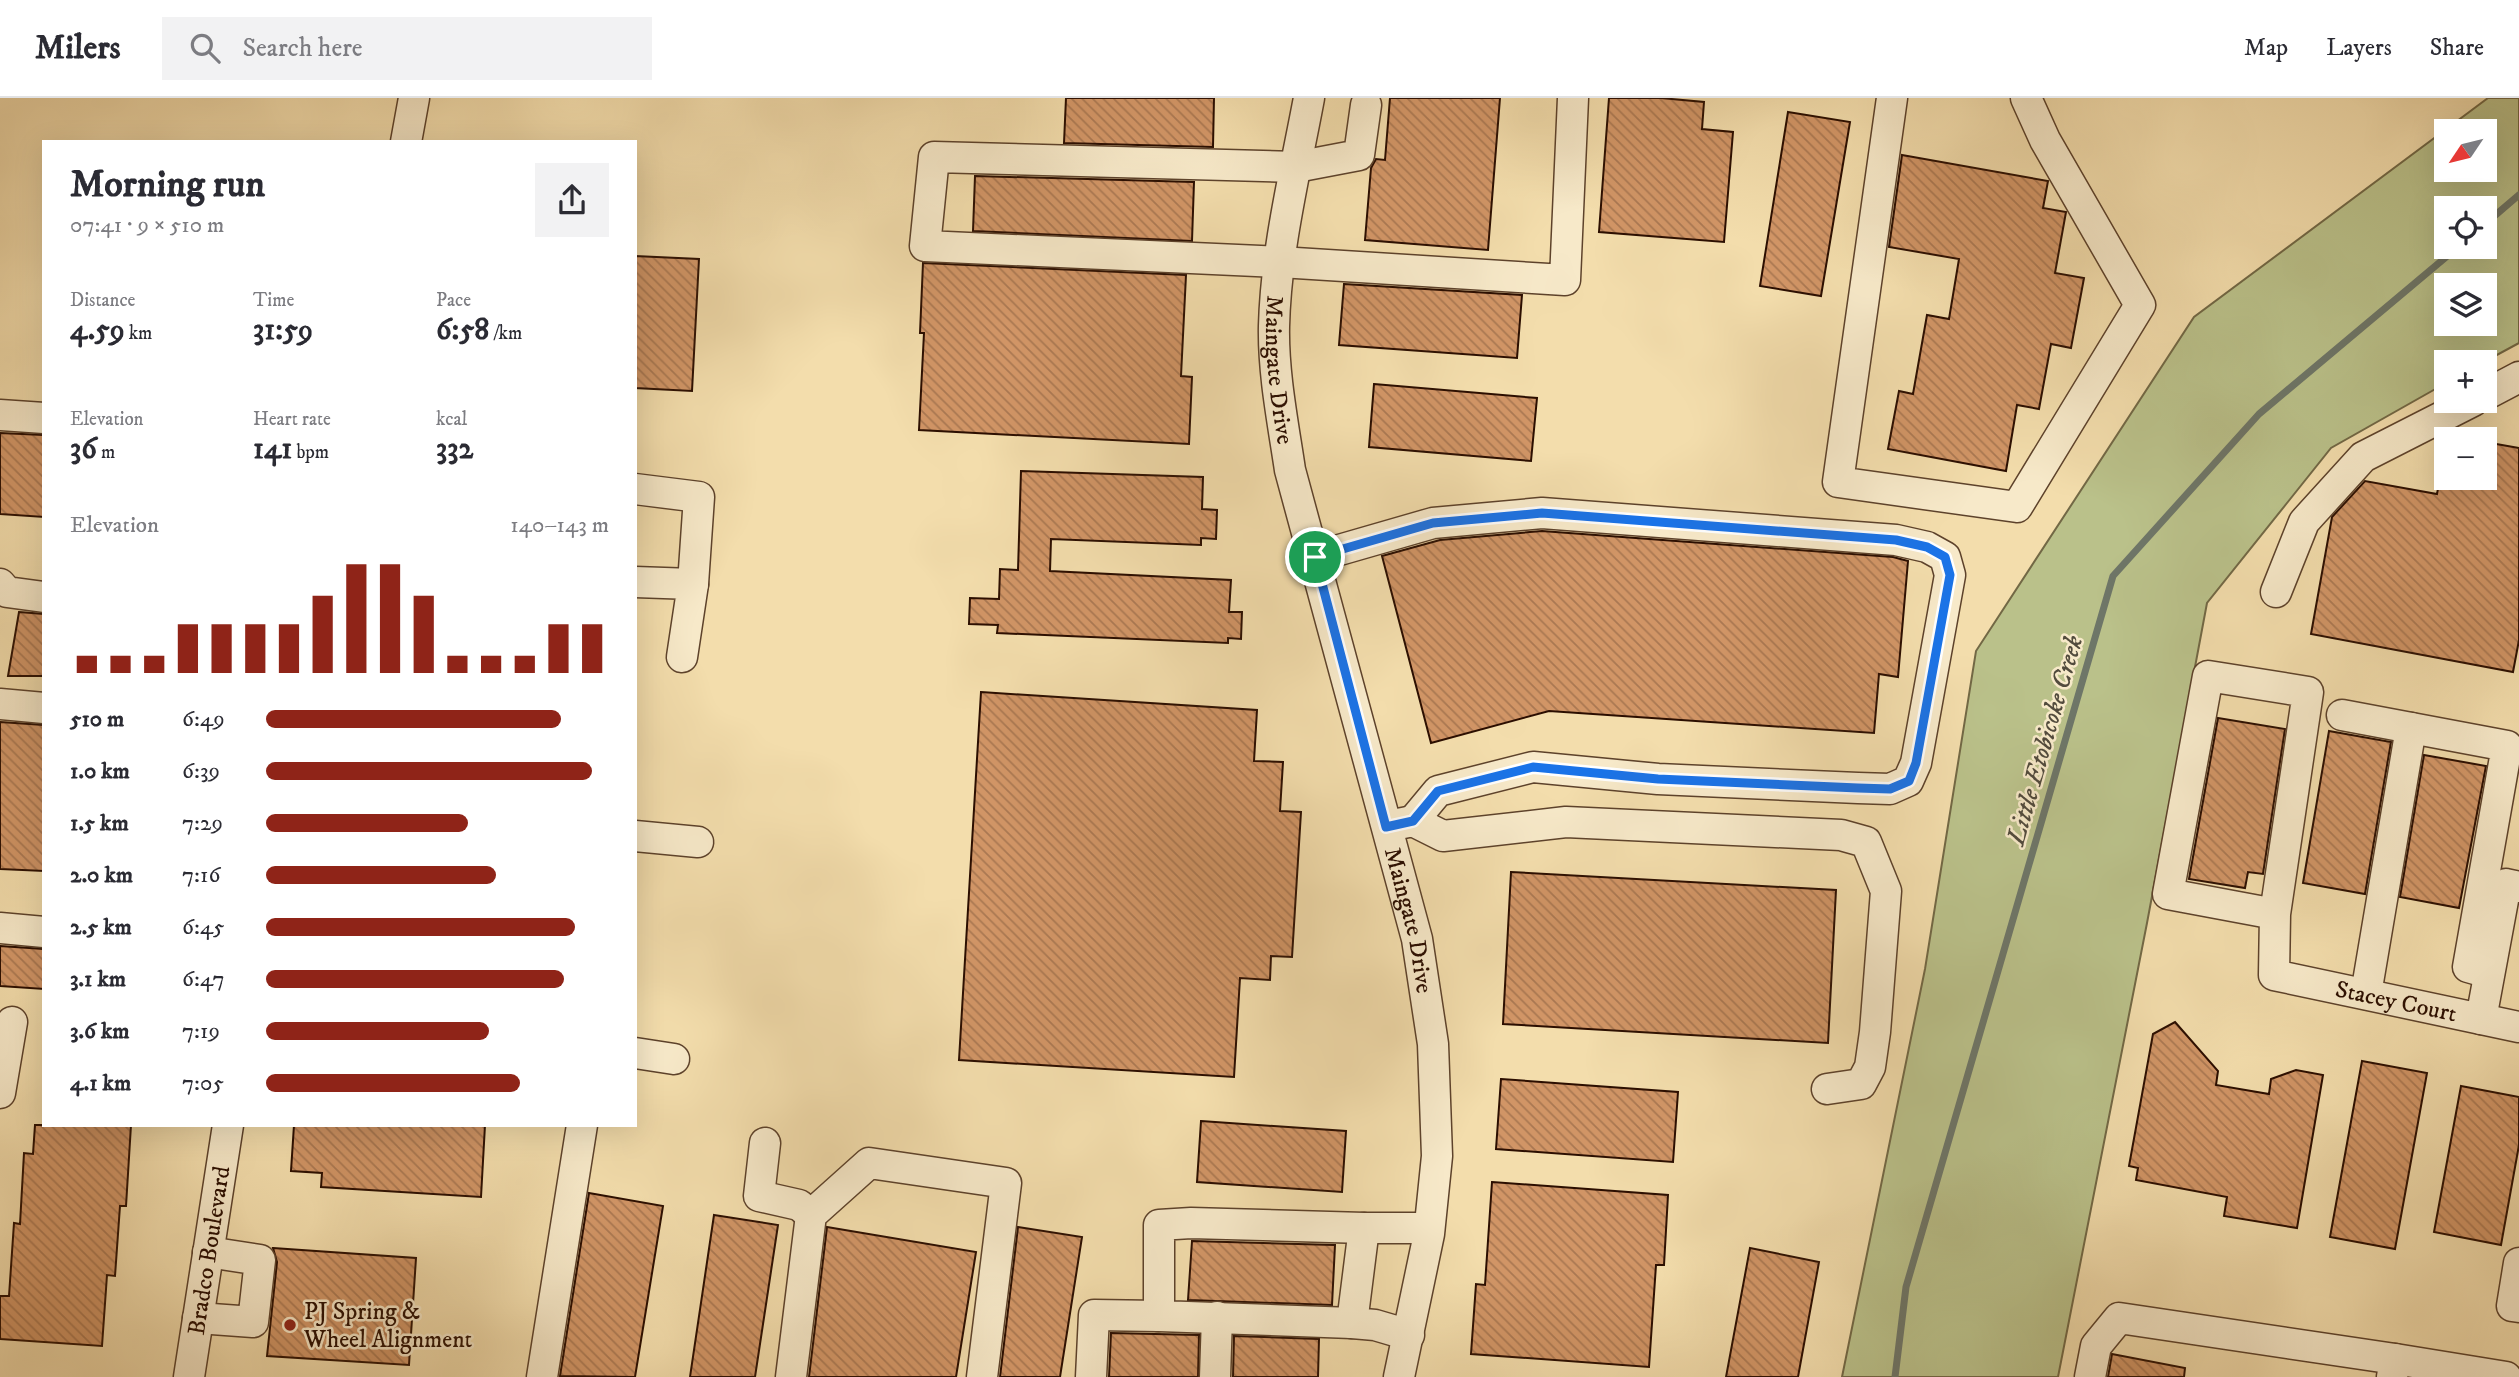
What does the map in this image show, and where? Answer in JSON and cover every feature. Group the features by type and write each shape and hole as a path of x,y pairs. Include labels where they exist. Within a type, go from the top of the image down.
{"street":[{"path":"406,140 414,98"},
{"name":"Maingate Drive","path":"1309,98 1276,275 1274,329 1280,402 1290,470 1400,824 1433,1044 1437,1156 1429,1228 1399,1377"},
{"path":"1366,105 1359,155 1296,167 934,157 925,246 1280,262 1565,280 1573,98"},
{"path":"1892,98 1838,482 2017,508 2140,305 2045,140 2026,98"},
{"path":"2497,389 2519,377"},
{"path":"2276,592 2304,522 2363,457 2449,413"},
{"path":"0,415 42,418"},
{"path":"637,489 699,498 693,584 682,657"},
{"path":"1315,557 1433,523 1542,513 1896,540 1927,547 1945,557 1950,575 1916,763 1909,781 1890,789 1858,788 1658,779 1533,767 1438,791 1400,824"},
{"path":"637,582 693,584"},
{"path":"0,584 7,592 42,597"},
{"path":"0,610 42,611"},
{"path":"2208,676 2308,692 2275,914 2168,894 2208,676"},
{"path":"0,704 42,708"},
{"path":"2342,715 2507,746 2468,967 2490,973"},
{"path":"2366,994 2411,728"},
{"path":"1400,824 1443,836 1566,822 1841,835 1866,842 1886,891 1870,1067 1861,1084 1827,1089"},
{"path":"637,836 698,842"},
{"path":"2481,1019 2506,884 2519,887"},
{"name":"Stacey Court","path":"2275,914 2274,975 2519,1027"},
{"path":"0,928 42,932"},
{"path":"0,1093 12,1022"},
{"path":"637,1053 674,1059"},
{"name":"Bradco Boulevard","path":"189,1377 228,1127"},
{"path":"542,1377 582,1127"},
{"path":"765,1143 759,1196 799,1205 811,1215"},
{"path":"790,1377 811,1215 869,1163 1006,1183 982,1377"},
{"path":"1159,1316 1159,1225 1191,1223 1429,1228"},
{"path":"1352,1323 1364,1228"},
{"path":"198,1318 253,1322 260,1260 208,1252"},
{"path":"2519,1263 2512,1306 2519,1307"},
{"path":"1091,1377 1094,1315 1352,1323 1375,1325 1409,1335"},
{"path":"1215,1377 1217,1317"},
{"path":"2090,1377 2096,1346 2119,1318 2394,1368 2506,1377"}],"green space":[{"path":"2488,98 2519,98 2519,343 2497,355 2497,350 2434,350 2434,390 2331,448 2207,603 2058,1377 1842,1377 1925,969 1976,651 2194,317 2434,138 2434,182 2497,182 2497,119 2460,119"}],"building":[{"path":"1066,98 1214,98 1213,147 1064,143"},
{"path":"1390,98 1500,98 1488,250 1365,240 1371,168 1376,159 1385,160"},
{"path":"1609,98 1661,98 1704,102 1702,129 1733,132 1724,242 1599,232"},
{"path":"1788,112 1850,122 1821,296 1760,286"},
{"path":"1902,155 2048,181 2043,208 2066,212 2055,273 2084,278 2071,348 2051,344 2039,409 2017,405 2006,471 1888,449 1899,391 1913,394 1927,315 1949,319 1959,259 1889,247"},
{"path":"975,176 1194,182 1192,241 973,231"},
{"path":"637,256 699,259 692,391 637,388"},
{"path":"923,263 1186,275 1181,376 1192,377 1189,444 919,430 924,333 920,333"},
{"path":"1344,284 1522,295 1517,358 1339,345"},
{"path":"1374,384 1537,398 1531,461 1369,447"},
{"path":"0,433 42,435 42,517 0,514"},
{"path":"2497,444 2519,448 2519,640 2513,672 2311,634 2332,517 2365,481 2437,494 2438,490 2497,490"},
{"path":"1021,471 1203,477 1202,509 1217,510 1216,539 1201,538 1201,545 1051,539 1050,571 1231,580 1229,612 1242,612 1241,639 1228,638 1228,643 997,633 998,625 969,624 970,598 999,599 1000,569 1018,570"},
{"path":"1542,531 1893,557 1908,561 1898,677 1879,674 1874,733 1549,711 1431,743 1382,556 1440,540"},
{"path":"19,612 42,614 42,676 8,676"},
{"path":"981,692 1257,710 1254,761 1283,762 1280,811 1301,812 1292,957 1271,956 1270,980 1240,978 1234,1077 959,1060"},
{"path":"2218,718 2285,729 2263,874 2248,872 2245,888 2189,879"},
{"path":"0,722 42,725 42,871 0,869"},
{"path":"2329,731 2391,742 2365,894 2303,883"},
{"path":"2424,755 2486,766 2459,908 2400,897"},
{"path":"1511,872 1836,890 1828,1043 1503,1024"},
{"path":"0,946 42,949 42,989 0,986"},
{"path":"2175,1022 2218,1071 2216,1085 2269,1094 2271,1079 2296,1070 2323,1075 2297,1228 2224,1216 2227,1197 2136,1180 2138,1168 2129,1166 2153,1034"},
{"path":"2362,1061 2427,1073 2395,1249 2330,1237"},
{"path":"1501,1079 1678,1092 1673,1162 1496,1149"},
{"path":"2461,1086 2519,1097 2519,1145 2501,1245 2434,1232"},
{"path":"1201,1121 1346,1131 1342,1192 1197,1182"},
{"path":"35,1125 131,1127 126,1206 120,1206 115,1276 107,1275 102,1346 0,1339 0,1296 9,1296 14,1223 20,1224 24,1153 33,1154"},
{"path":"294,1127 485,1127 481,1197 321,1187 322,1173 291,1171"},
{"path":"1492,1182 1668,1195 1664,1265 1656,1265 1649,1367 1471,1354 1476,1284 1485,1285"},
{"path":"589,1193 663,1206 635,1377 560,1376"},
{"path":"714,1215 778,1225 755,1377 690,1377"},
{"path":"827,1227 976,1252 956,1377 809,1377"},
{"path":"1018,1227 1082,1237 1060,1377 1000,1377"},
{"path":"1192,1241 1335,1245 1332,1305 1188,1300"},
{"path":"273,1248 416,1258 409,1365 267,1356 277,1262"},
{"path":"1750,1248 1819,1262 1798,1377 1726,1377"},
{"path":"1111,1333 1199,1335 1198,1377 1109,1377"},
{"path":"1234,1336 1319,1339 1318,1377 1233,1377"},
{"path":"2112,1354 2185,1368 2184,1377 2108,1377"}],"waterway":[{"name":"Little Etobicoke Creek","path":"2497,214 2519,195"},
{"name":"Little Etobicoke Creek","path":"1895,1377 1906,1287 2113,576 2259,414 2444,259"}],"place":[{"name":"PJ Spring & Wheel Alignment","path":"290,1325"}],"route":[{"path":"1542,513 1896,540 1927,547 1945,557 1950,575 1916,763 1909,781 1890,789 1658,779 1533,767 1438,791 1413,821 1386,827 1315,557 1433,523 1542,513"}]}
